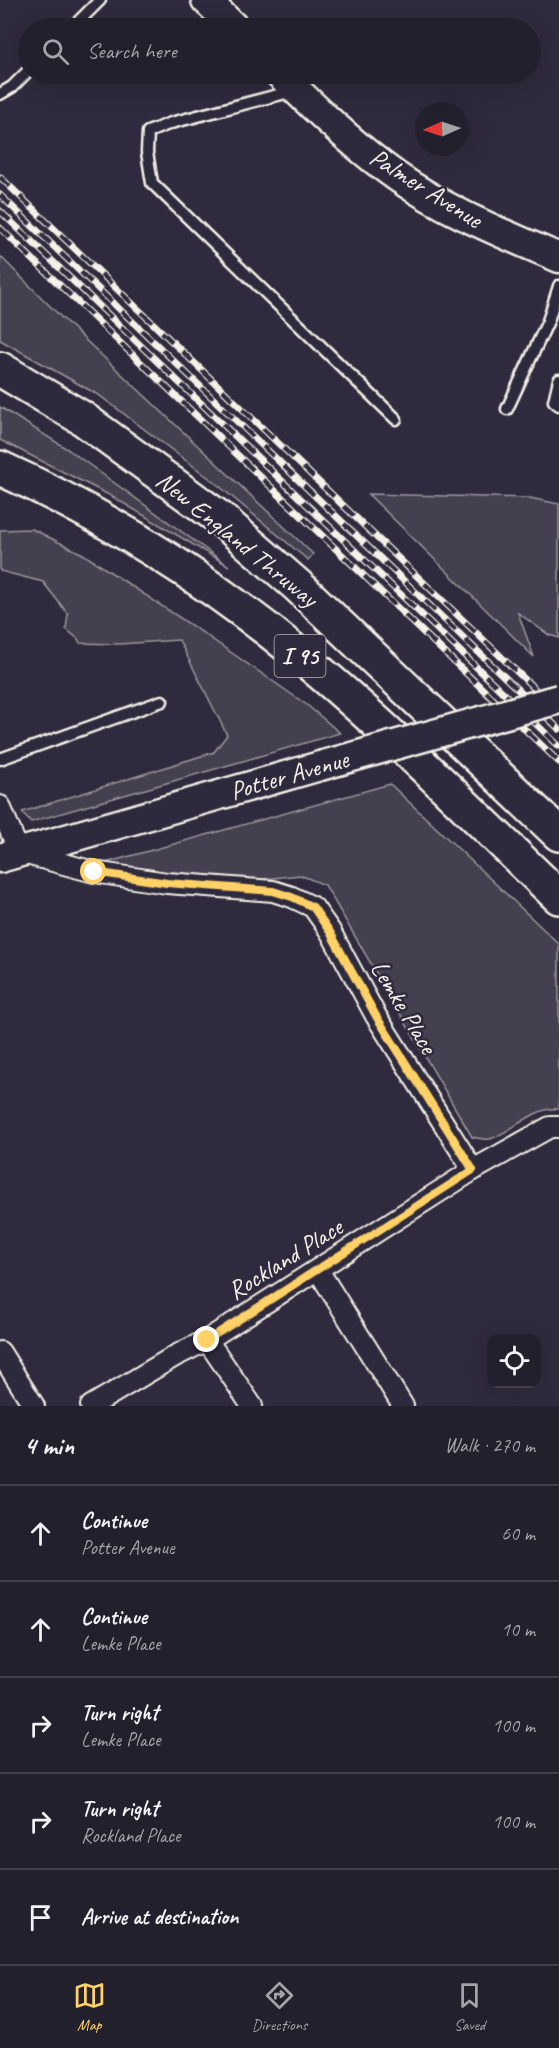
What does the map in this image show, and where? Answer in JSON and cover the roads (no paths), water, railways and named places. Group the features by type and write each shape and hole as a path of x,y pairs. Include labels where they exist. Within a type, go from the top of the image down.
{"highway":[{"name":"New England Thruway","path":"0,369 82,418 221,519 298,586 559,834"},
{"name":"New England Thruway","path":"0,468 99,518 166,558 230,602 292,649 352,700 559,897"}],"street":[{"path":"206,0 225,18"},
{"name":"Palmer Avenue","path":"290,84 397,177 497,231 559,258"},
{"name":"Potter Avenue","path":"9,855 559,699"},
{"path":"0,806 9,855"},
{"name":"Lemke Place","path":"9,855 115,876 167,883 273,891 313,907 330,932 376,1016 473,1170"},
{"name":"Rockland Place","path":"91,1406 175,1356 207,1340 473,1170 550,1127 559,1127"},
{"path":"318,1270 403,1406"},
{"path":"207,1340 252,1406"},
{"path":"0,1352 34,1406"}],"lane":[{"path":"82,18 100,0"},
{"path":"0,94 18,81"},
{"path":"282,84 148,132 147,152 152,183 396,419"},
{"path":"507,409 548,321 559,286"},
{"path":"559,380 554,401 559,405"},
{"path":"0,759 162,701"}],"railway":[{"path":"0,177 559,712"},
{"path":"0,195 559,729"},
{"path":"0,211 559,746"},
{"path":"0,228 559,762"}]}
